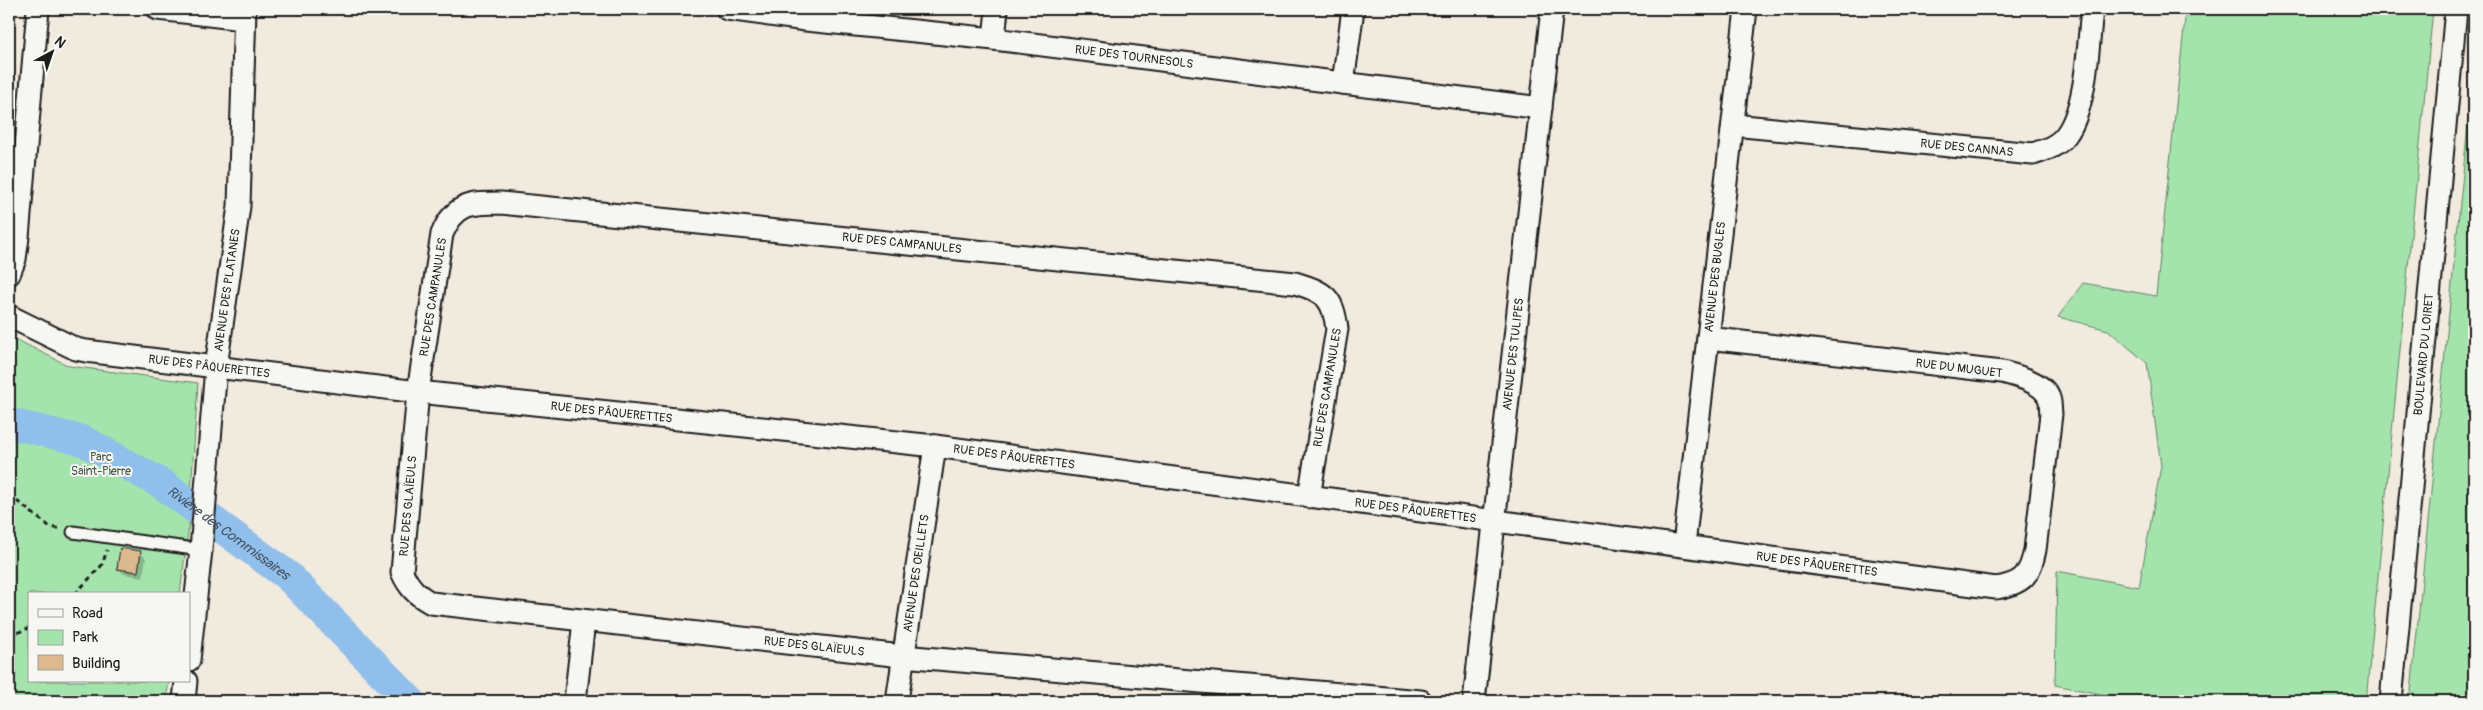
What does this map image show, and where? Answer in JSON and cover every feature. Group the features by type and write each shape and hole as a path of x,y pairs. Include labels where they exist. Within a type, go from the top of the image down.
{"street":[{"path":"9,274 15,259 18,238 38,9"},
{"path":"158,9 244,14"},
{"name":"RUE DES TOURNESOLS","path":"727,9 807,14 1540,108"},
{"path":"994,39 997,9"},
{"path":"1343,83 1353,9"},
{"name":"AVENUE DES TULIPES","path":"1474,701 1552,9"},
{"name":"AVENUE DES BUGLES","path":"1684,545 1746,9"},
{"name":"RUE DES CANNAS","path":"1733,125 2033,154 2050,149 2065,137 2080,104 2092,9"},
{"name":"BOULEVARD DU LOIRET","path":"2391,701 2456,9"},
{"name":"AVENUE DES PLATANES","path":"190,651 206,501 216,368 239,206 244,14"},
{"name":"RUE DES CAMPANULES","path":"418,392 442,234 448,218 461,209 478,203 501,203 1295,283 1314,289 1327,296 1335,310 1338,329 1309,497"},
{"name":"RUE DES PÂQUERETTES","path":"9,316 81,350 216,368 418,392 935,446 1996,588 2010,586 2023,579"},
{"name":"RUE DU MUGUET","path":"1708,338 2002,372 2022,378 2038,386 2048,396 2051,414 2035,550 2031,567 2023,579"},
{"name":"RUE DES GLAÏEULS","path":"418,392 402,572 409,586 419,596 432,603 902,656 1421,701"},
{"name":"AVENUE DES OEILLETS","path":"897,701 902,656 935,446"},
{"path":"575,701 584,621"},
{"path":"184,701 186,682"}],"lane":[{"path":"74,532 201,550"}],"path":[{"path":"9,498 13,498 50,527 74,532"},
{"path":"77,592 102,565 111,538"},
{"path":"9,636 28,628"}],"green space":[{"path":"2186,9 2433,9 2366,701 2136,701 2055,685 2057,571 2139,587 2161,466 2147,363 2108,330 2058,317 2083,283 2156,296"},
{"path":"2474,64 2474,701 2410,701"},
{"name":"Parc Saint-Pierre","path":"9,336 69,366 198,383 189,524 180,592 28,592 28,682 169,682 166,701 9,701"}],"building":[{"path":"120,548 141,551 138,572 117,569"}],"waterway":[{"name":"Rivière des Commissaires","path":"9,423 84,441 162,484 288,576 410,701"}]}
